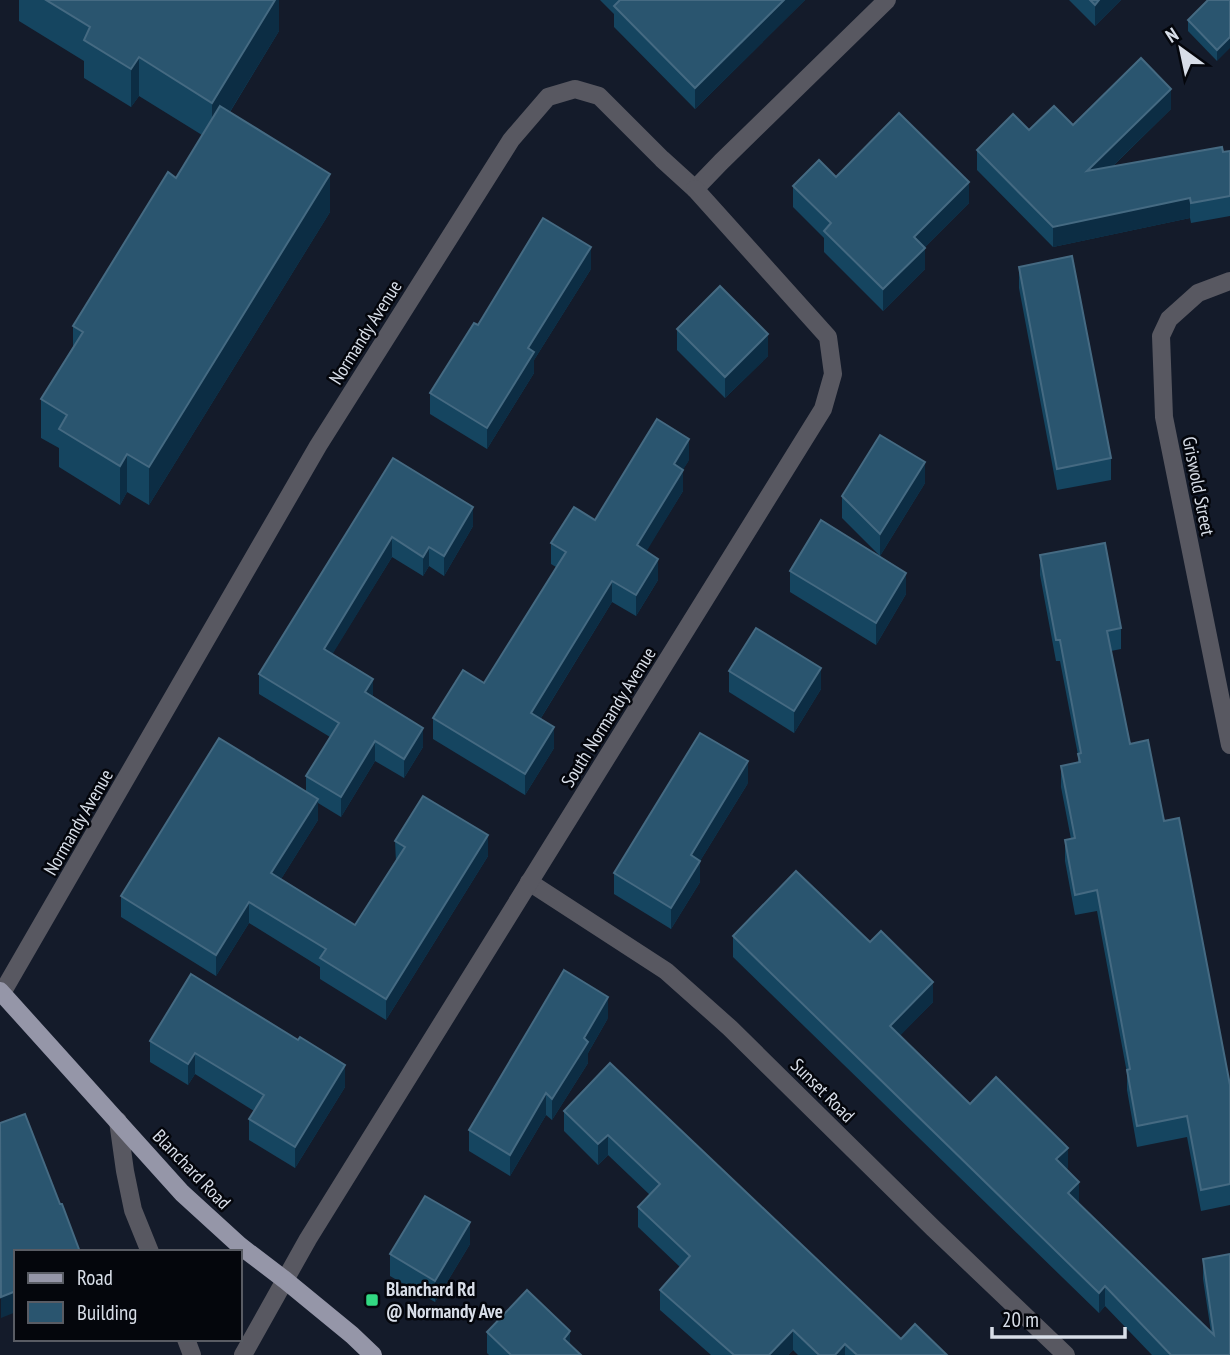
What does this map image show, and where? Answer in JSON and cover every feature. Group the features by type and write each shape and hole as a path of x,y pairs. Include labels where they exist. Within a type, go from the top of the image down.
{"main road":[{"name":"Blanchard Road","path":"1,992 182,1193 239,1245 285,1280 373,1355"}],"street":[{"path":"695,189 887,0"},
{"name":"Normandy Avenue","path":"1,992 318,446 511,140 548,97 575,89 599,96 695,189"},
{"name":"South Normandy Avenue","path":"243,1355 285,1280 529,882 823,409 833,374 828,337 695,189"},
{"name":"Griswold Street","path":"1230,281 1198,293 1169,319 1161,336 1164,417 1230,744"},
{"name":"Sunset Road","path":"529,882 666,971 730,1028 1066,1355"},
{"path":"118,1121 124,1171 134,1210 149,1250"}],"building":[{"path":"46,0 275,0 212,103 139,57 131,69 84,40 90,27"},
{"path":"620,0 784,0 695,88 614,6"},
{"path":"1208,0 1230,0 1230,37 1217,50 1188,20"},
{"path":"1141,58 1171,89 1087,171 1222,147 1223,152 1230,151 1230,196 1191,203 1190,198 1053,227 977,150 1013,114 1029,130 1054,106 1073,125"},
{"path":"220,106 330,174 149,467 127,454 120,466 59,429 67,415 41,399 83,332 73,326 168,172 176,178"},
{"path":"899,113 969,182 914,237 925,248 883,289 824,231 831,223 793,186 819,160 836,177"},
{"path":"543,218 591,247 528,348 534,352 487,428 430,393 474,323 478,325"},
{"path":"1072,256 1111,458 1057,469 1019,267"},
{"path":"720,286 768,334 725,377 677,329"},
{"path":"657,419 689,439 674,464 683,470 637,545 658,559 636,595 612,581 531,713 554,727 525,774 433,718 463,670 484,683 566,552 551,543 574,507 595,520"},
{"path":"880,435 925,462 880,534 842,496"},
{"path":"393,458 473,507 444,556 429,547 423,557 392,537 324,649 373,679 365,692 423,728 404,759 375,741 341,797 306,776 339,723 259,674"},
{"path":"821,520 906,573 876,623 790,571"},
{"path":"1105,543 1121,628 1107,631 1130,744 1148,740 1164,821 1179,818 1230,1085 1230,1184 1201,1190 1187,1116 1137,1126 1127,1070 1130,1069 1097,890 1075,895 1065,840 1075,838 1061,766 1080,762 1078,754 1081,753 1060,640 1056,640 1040,555"},
{"path":"756,628 821,668 794,711 729,671"},
{"path":"700,733 748,761 691,855 700,861 671,908 614,873"},
{"path":"219,738 318,799 271,873 355,925 405,847 395,841 423,796 488,835 386,999 320,958 326,949 249,902 216,955 121,896"},
{"path":"796,871 870,942 881,931 933,982 890,1026 970,1104 996,1077 1068,1148 1056,1159 1079,1182 1068,1193 1214,1335 1203,1259 1230,1254 1229,1355 1171,1355 1105,1286 1099,1293 733,936"},
{"path":"564,970 608,997 584,1038 588,1042 552,1099 546,1093 510,1155 469,1130"},
{"path":"191,974 298,1040 300,1037 345,1065 295,1147 249,1119 264,1095 195,1053 188,1064 150,1041"},
{"path":"610,1063 901,1339 915,1324 947,1355 857,1355 845,1344 835,1355 819,1355 793,1330 769,1355 734,1355 660,1290 690,1256 638,1207 660,1184 608,1135 598,1144 564,1111"},
{"path":"25,1114 79,1250 14,1250 14,1292 1,1297 0,1123"},
{"path":"425,1196 470,1222 435,1281 390,1254"},
{"path":"527,1290 570,1331 564,1339 581,1355 511,1355 487,1332"}],"place":[{"name":"Blanchard Rd @ Normandy Ave","path":"372,1300"}]}
